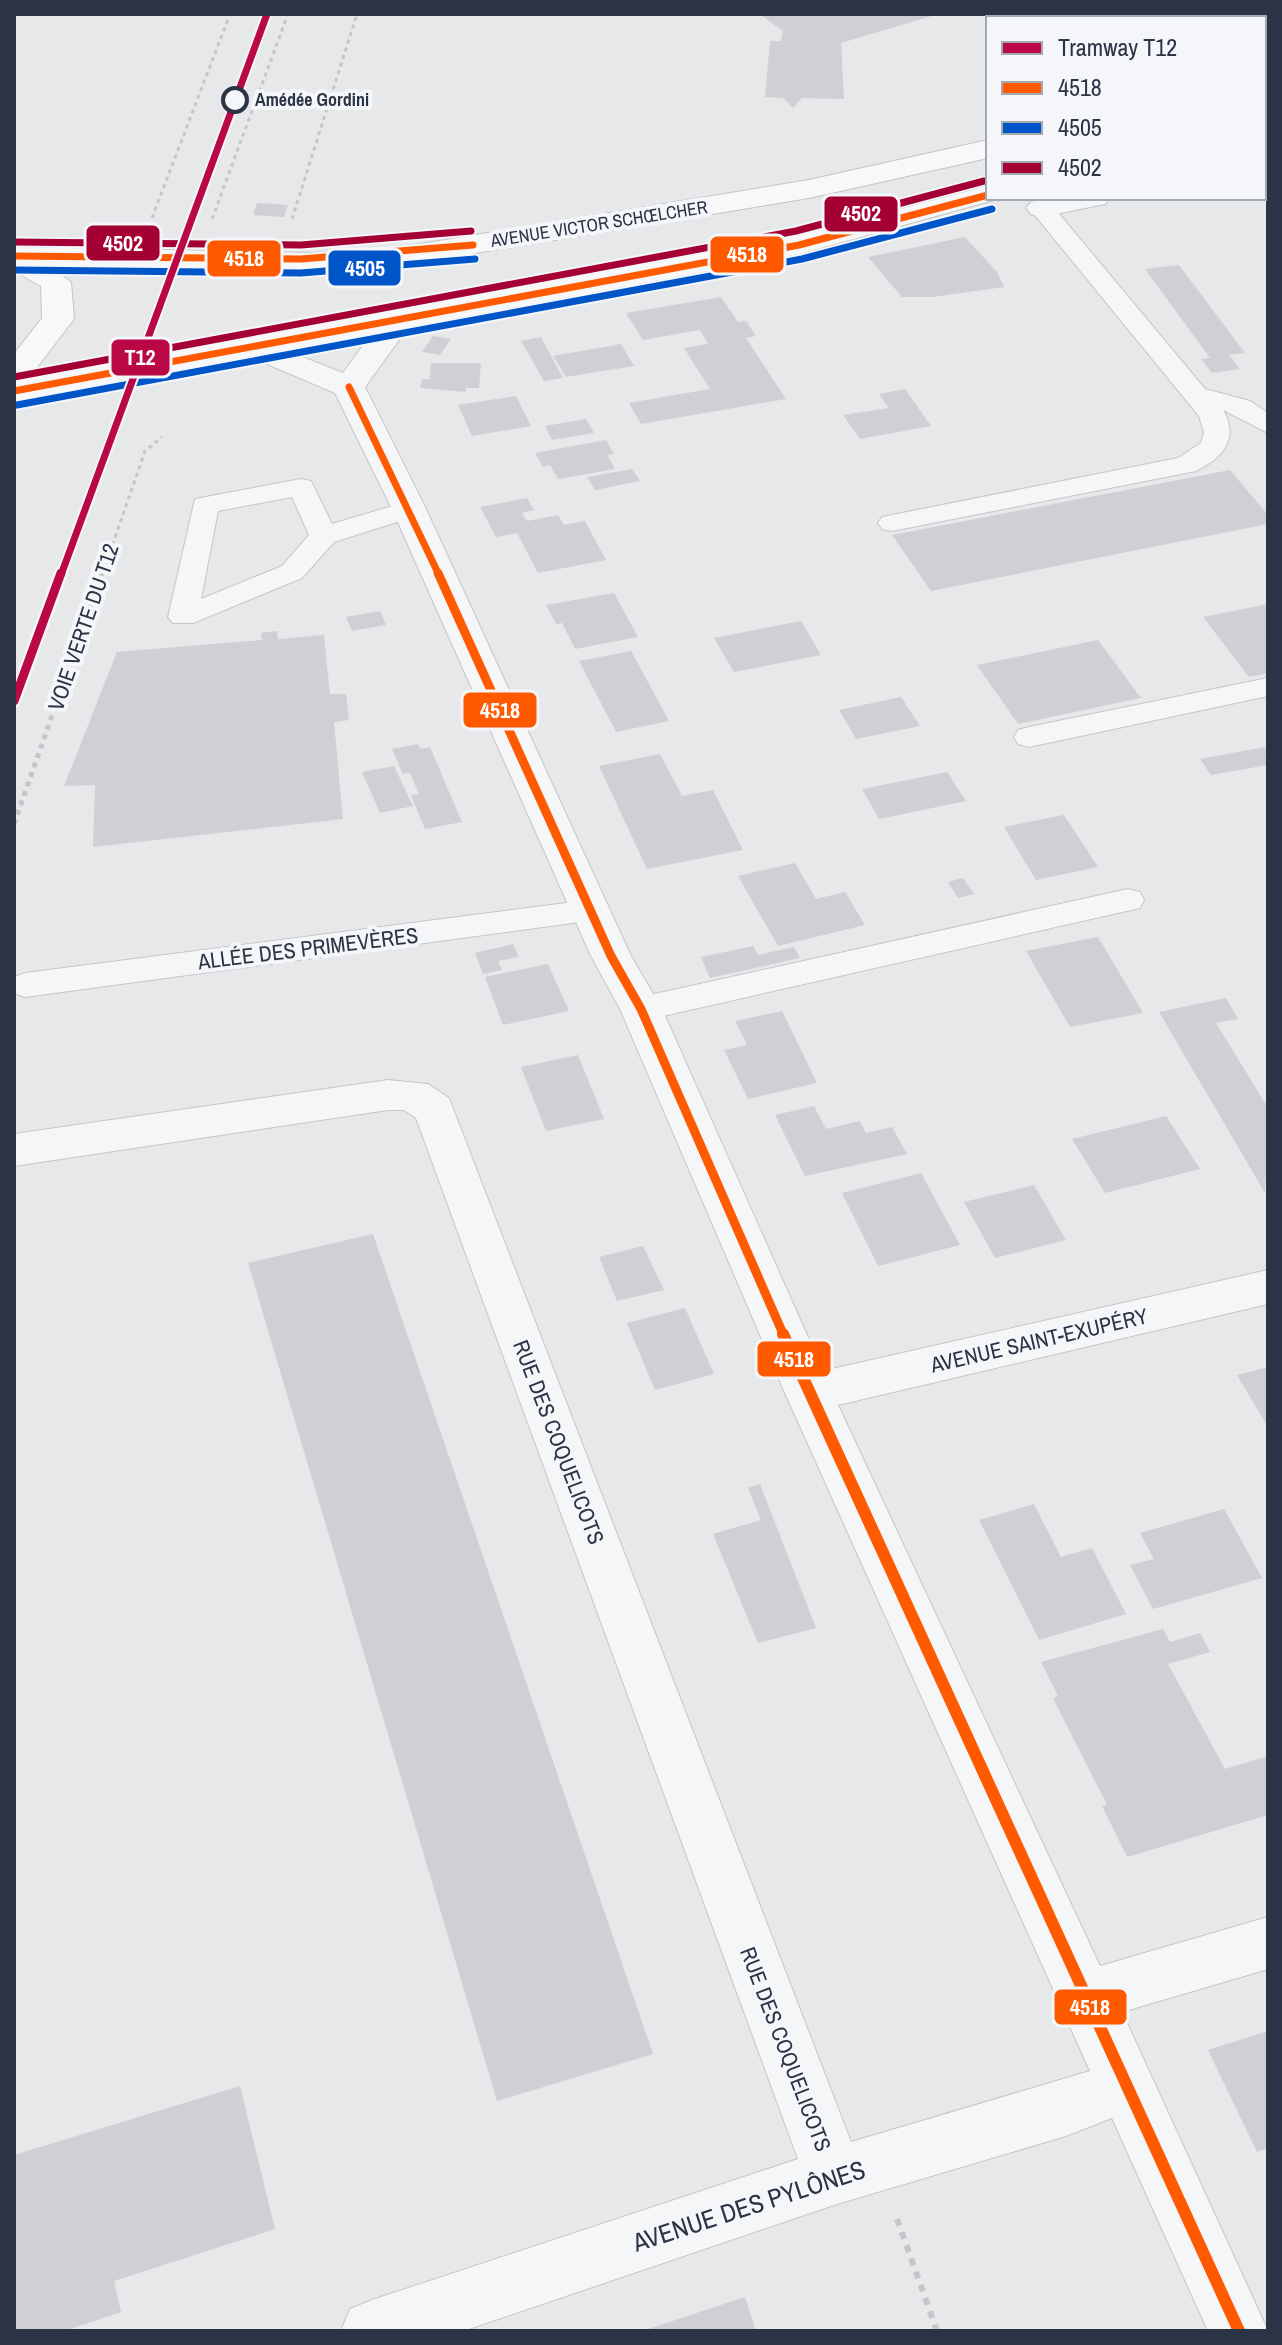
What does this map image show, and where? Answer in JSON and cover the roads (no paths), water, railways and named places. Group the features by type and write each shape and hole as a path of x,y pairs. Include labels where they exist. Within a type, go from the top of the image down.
{"main road":[{"name":"AVENUE VICTOR SCHŒLCHER","path":"14,257 314,262 409,255 809,189 986,149"},
{"path":"14,391 799,245 982,197"},
{"path":"14,257 56,282 58,319 14,375"}],"street":[{"path":"1041,208 1084,200"},
{"path":"349,387 396,322"},
{"path":"257,348 349,387 409,509 590,911 641,1009 809,1393 1239,2331"},
{"name":"RUE DES COQUELICOTS","path":"14,1150 388,1095 413,1095 434,1109 855,2170"},
{"name":"AVENUE SAINT-EXUPÉRY","path":"809,1393 1268,1287"},
{"path":"1085,1997 1268,1943"},
{"name":"AVENUE DES PYLÔNES","path":"372,2331 855,2170 1066,2108 1127,2085"}],"lane":[{"path":"892,523 1186,465 1207,456 1217,443 1220,429 1195,394 1041,208"},
{"path":"1195,394 1241,407 1268,425"},
{"path":"324,536 301,487 205,505 183,617 292,572 324,536 409,509"},
{"path":"1029,737 1268,687"},
{"path":"641,1009 1128,900"},
{"name":"ALLÉE DES PRIMEVÈRES","path":"25,985 590,911"}],"tram line":[{"name":"T12","path":"14,701 267,14"}],"place":[{"name":"Amédée Gordini","path":"235,100"}]}
